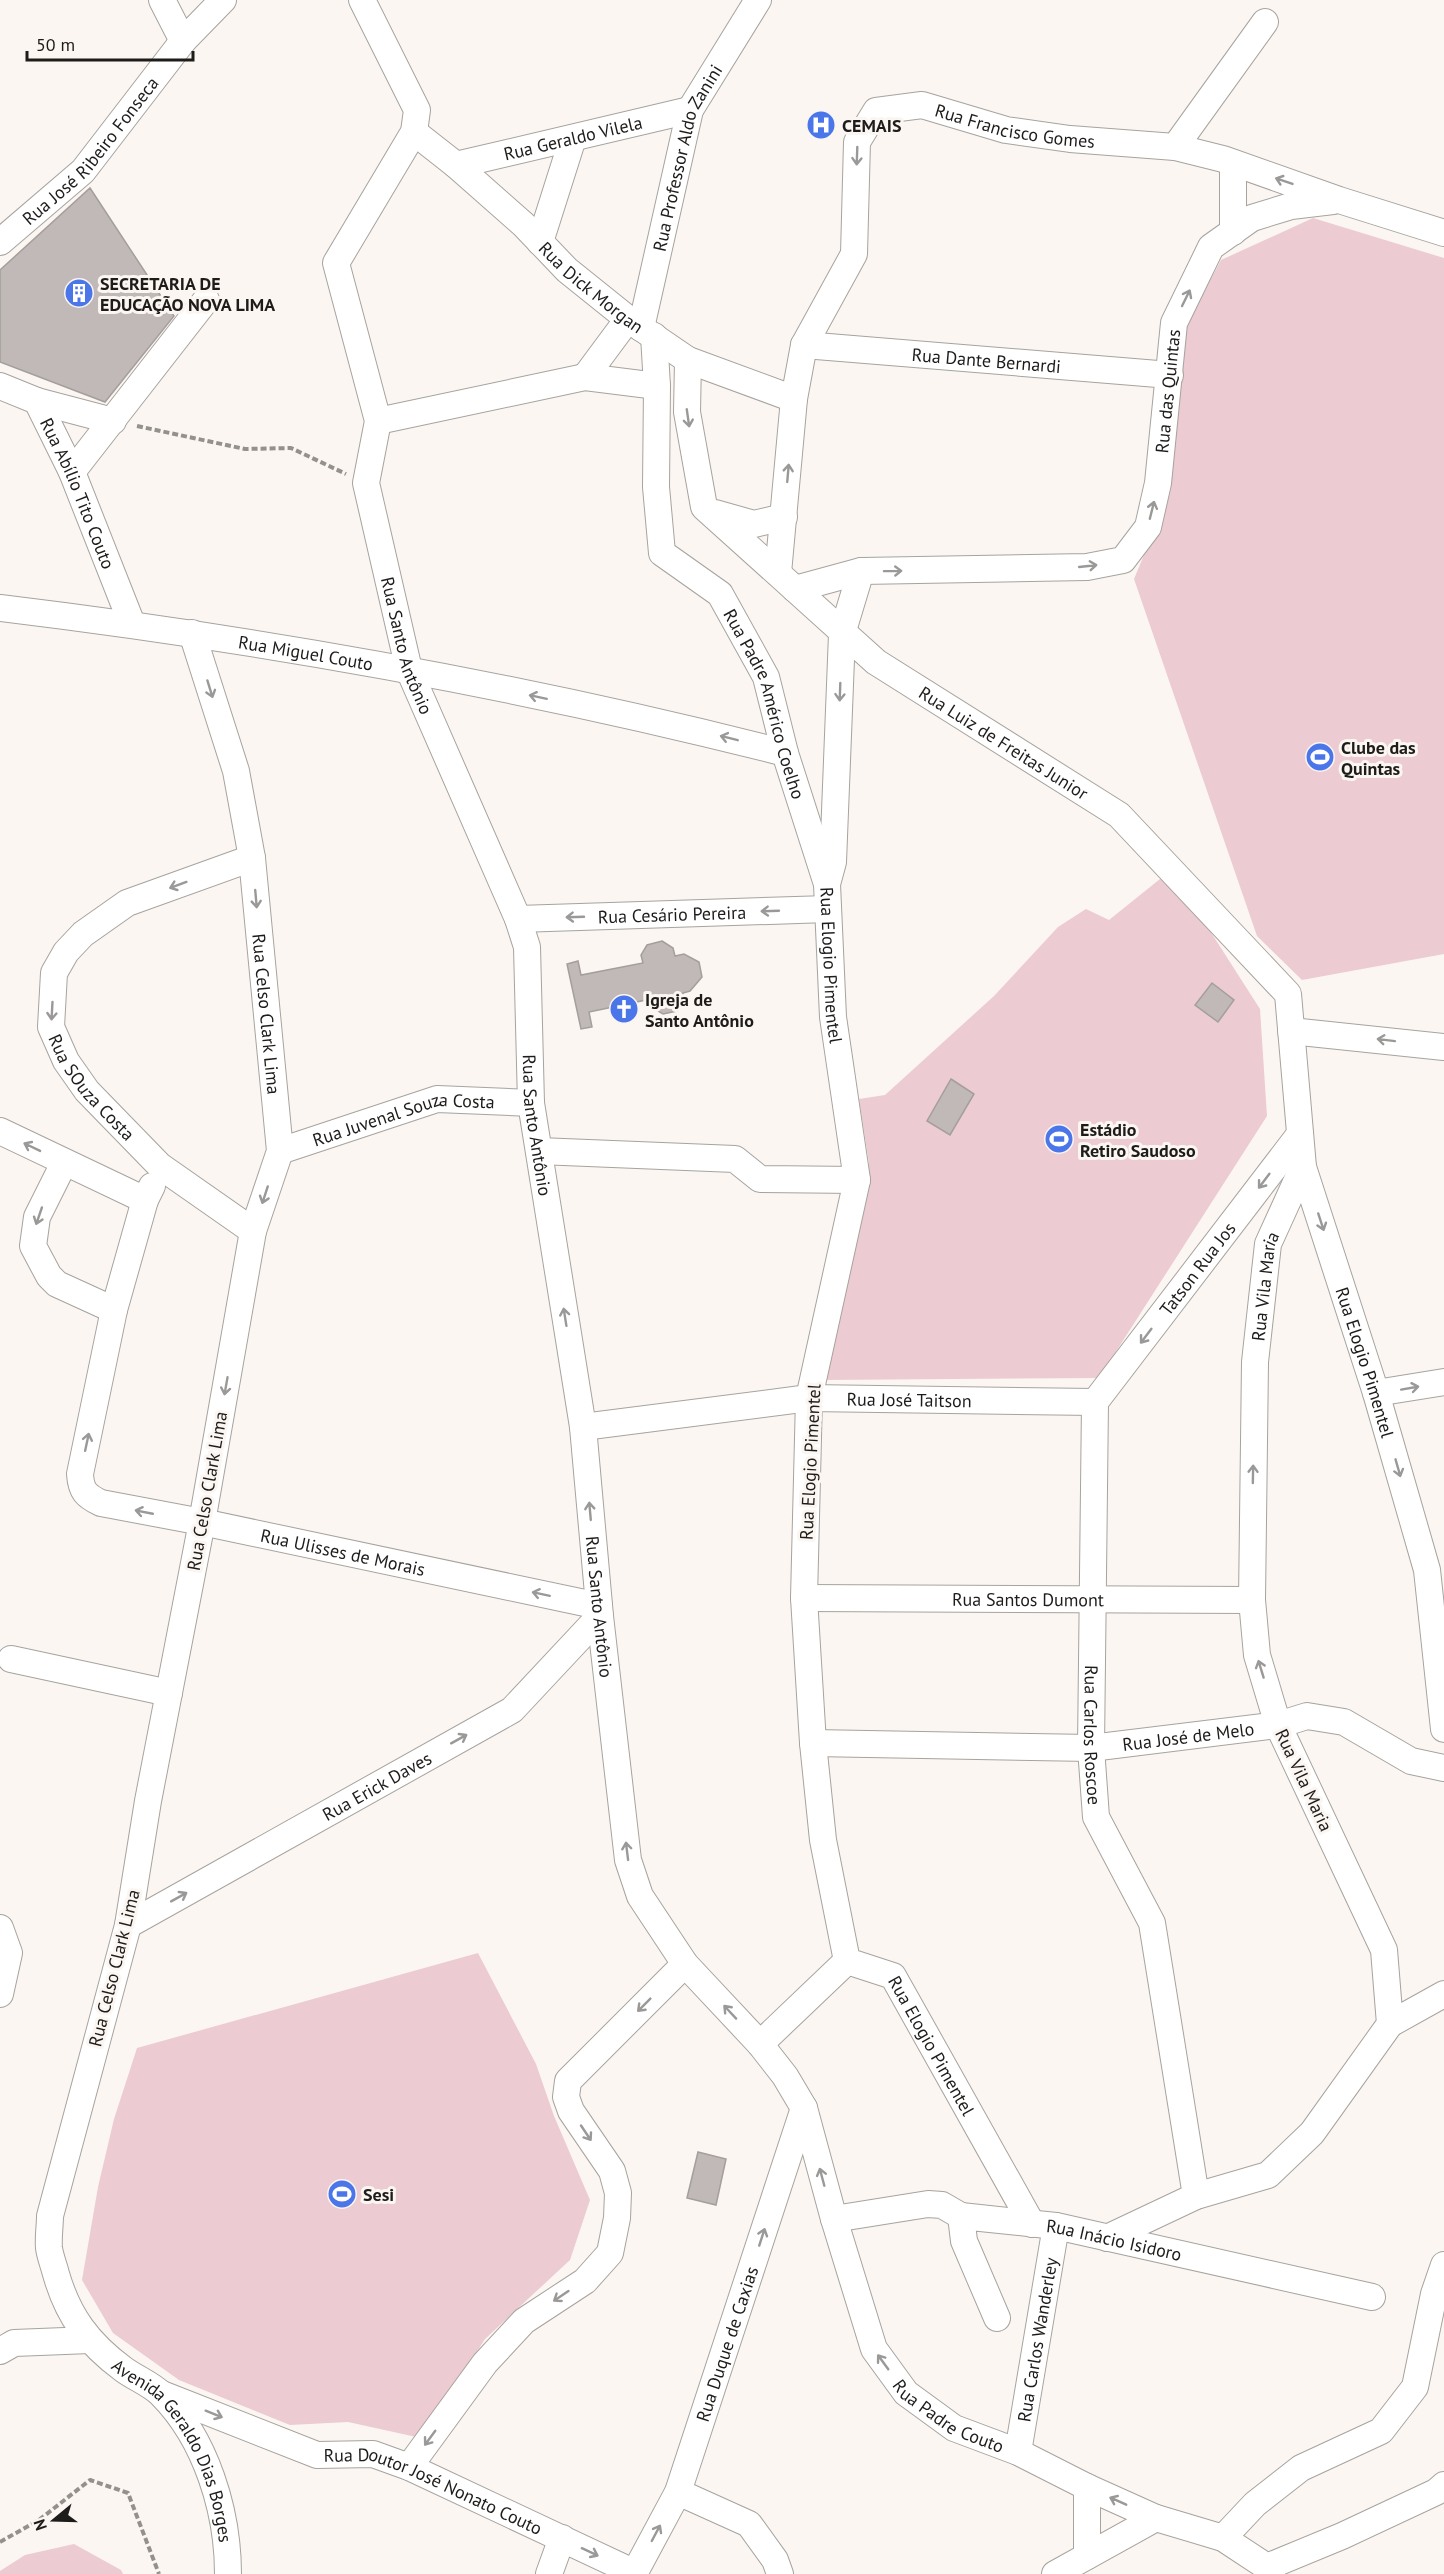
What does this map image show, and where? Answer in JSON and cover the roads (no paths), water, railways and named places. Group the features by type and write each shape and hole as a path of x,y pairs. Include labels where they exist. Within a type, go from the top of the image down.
{"street":[{"path":"162,0 183,41"},
{"name":"Rua José Ribeiro Fonseca","path":"0,242 83,171 183,41 223,0"},
{"path":"362,0 417,110 414,132"},
{"name":"Rua Professor Aldo Zanini","path":"641,328 690,110 758,0"},
{"path":"1174,147 1265,22"},
{"name":"Rua Francisco Gomes","path":"786,581 784,517 794,399 804,345 854,254 857,142 876,111 922,105 1006,130 1070,139 1174,147 1233,163 1444,233"},
{"name":"Rua Geraldo Vilela","path":"456,165 690,110"},
{"name":"Rua Dick Morgan","path":"414,132 456,165 567,270 641,328 688,360 794,399"},
{"name":"Rua Santo Antônio","path":"414,132 336,263 378,421 366,483 409,670 518,919 527,947 531,1102 582,1427 599,1611 628,1860 640,1896 685,1964 760,2044 785,2076 804,2109"},
{"path":"540,242 573,138"},
{"path":"1233,163 1233,232"},
{"name":"Rua das Quintas","path":"861,571 1087,567 1123,560 1148,526 1158,483 1174,323 1211,247 1252,218 1291,206 1339,200"},
{"path":"72,472 206,300"},
{"path":"585,377 641,328"},
{"name":"Rua Padre Américo Coelho","path":"641,328 657,386 656,487 662,553 720,594 766,677 785,753 828,896"},
{"name":"Rua Dante Bernardi","path":"804,345 1170,375"},
{"path":"688,360 687,412 704,507 725,517 754,524 784,517"},
{"path":"378,421 585,377 657,386"},
{"name":"Rua Abílio Tito Couto","path":"0,386 37,401 72,472 132,624"},
{"path":"37,401 113,421"},
{"name":"Rua Luiz de Freitas Junior","path":"704,507 842,634 876,662 1119,815 1288,994"},
{"path":"786,581 861,571"},
{"name":"Rua Elogio Pimentel","path":"861,571 842,634 833,862 828,896 833,1017 857,1180 809,1398 804,1598 813,1743 823,1840 847,1961 893,1976 1044,2225"},
{"name":"Rua Miguel Couto","path":"0,608 192,633 409,670 715,735 785,753"},
{"name":"Rua Celso Clark Lima","path":"90,2340 70,2312 59,2284 49,2249 50,2216 128,1925 148,1801 202,1522 254,1231 280,1151 252,858 236,771 192,633"},
{"name":"Rua SOuza Costa","path":"252,858 127,903 83,934 66,952 54,973 51,1027 66,1061 87,1091 160,1166 254,1231"},
{"name":"Rua Cesário Pereira","path":"518,919 828,896"},
{"name":"Rua Elogio Pimentel","path":"1288,994 1303,1167 1376,1394 1427,1570 1444,1729"},
{"path":"1291,1031 1444,1047"},
{"name":"Rua Juvenal Souza Costa","path":"280,1151 437,1099 531,1102"},
{"path":"0,1131 146,1200"},
{"name":"Tatson Rua Jos","path":"1095,1402 1300,1134"},
{"path":"539,1151 735,1159 760,1179 857,1180"},
{"path":"64,1163 37,1217 33,1246 35,1252 49,1276 57,1284 114,1310 146,1200 160,1166"},
{"name":"Rua Vila Maria","path":"1303,1167 1268,1244 1255,1362 1252,1600 1257,1655 1278,1725 1384,1950 1390,2024"},
{"name":"Rua Ulisses de Morais","path":"114,1310 80,1474 81,1487 88,1497 101,1503 202,1522 599,1611"},
{"path":"1376,1394 1444,1382"},
{"name":"Rua José Taitson","path":"582,1427 809,1398 1095,1402"},
{"name":"Rua Carlos Roscoe","path":"1095,1402 1091,1748 1096,1817 1152,1923 1196,2196"},
{"name":"Rua Santos Dumont","path":"804,1598 1252,1600"},
{"name":"Rua Erick Daves","path":"128,1925 512,1710 599,1611"},
{"path":"11,1659 169,1694"},
{"name":"Rua José de Melo","path":"813,1743 1091,1748 1278,1725 1307,1716 1344,1722 1411,1761 1444,1768"},
{"path":"0,1929 9,1953 0,1994"},
{"path":"760,2044 847,1961"},
{"path":"409,2467 485,2363 524,2321 585,2280 610,2253 617,2218 618,2193 612,2170 571,2111 566,2097 568,2081 685,1964"},
{"path":"1107,2238 1196,2196 1268,2175 1312,2133 1390,2024 1444,1994"},
{"name":"Rua Padre Couto","path":"804,2109 873,2349 906,2394 954,2428 1018,2452 1087,2487 1156,2518 1224,2538 1269,2571"},
{"name":"Rua Duque de Caxias","path":"635,2573 678,2492 804,2109"},
{"name":"Rua Inácio Isidoro","path":"834,2219 928,2204 942,2205 961,2216 1044,2225 1372,2297"},
{"path":"961,2216 964,2241 997,2318"},
{"name":"Rua Carlos Wanderley","path":"1018,2452 1044,2225"},
{"path":"1224,2538 1255,2504 1301,2468 1381,2431 1415,2387 1434,2294 1444,2265"},
{"path":"0,2351 14,2343 90,2340"},
{"name":"Avenida Geraldo Dias Borges","path":"90,2340 123,2369 159,2392 189,2429 209,2470 220,2511 228,2556 228,2574"},
{"name":"Rua Doutor José Nonato Couto","path":"159,2392 316,2455 373,2454 409,2467 635,2573"},
{"path":"1087,2487 1087,2556"},
{"path":"678,2492 749,2524 775,2559 780,2574"},
{"path":"1269,2571 1441,2492"},
{"path":"1055,2574 1156,2518"},
{"path":"549,2574 562,2538"}],"place":[{"name":"CEMAIS","path":"821,125"},
{"name":"SECRETARIA DE EDUCAÇÃO NOVA LIMA","path":"79,293"},
{"name":"Clube das Quintas","path":"1320,757"},
{"name":"Igreja de Santo Antônio","path":"624,1009"},
{"name":"Estádio Retiro Saudoso","path":"1059,1139"},
{"name":"Sesi","path":"342,2194"}]}
